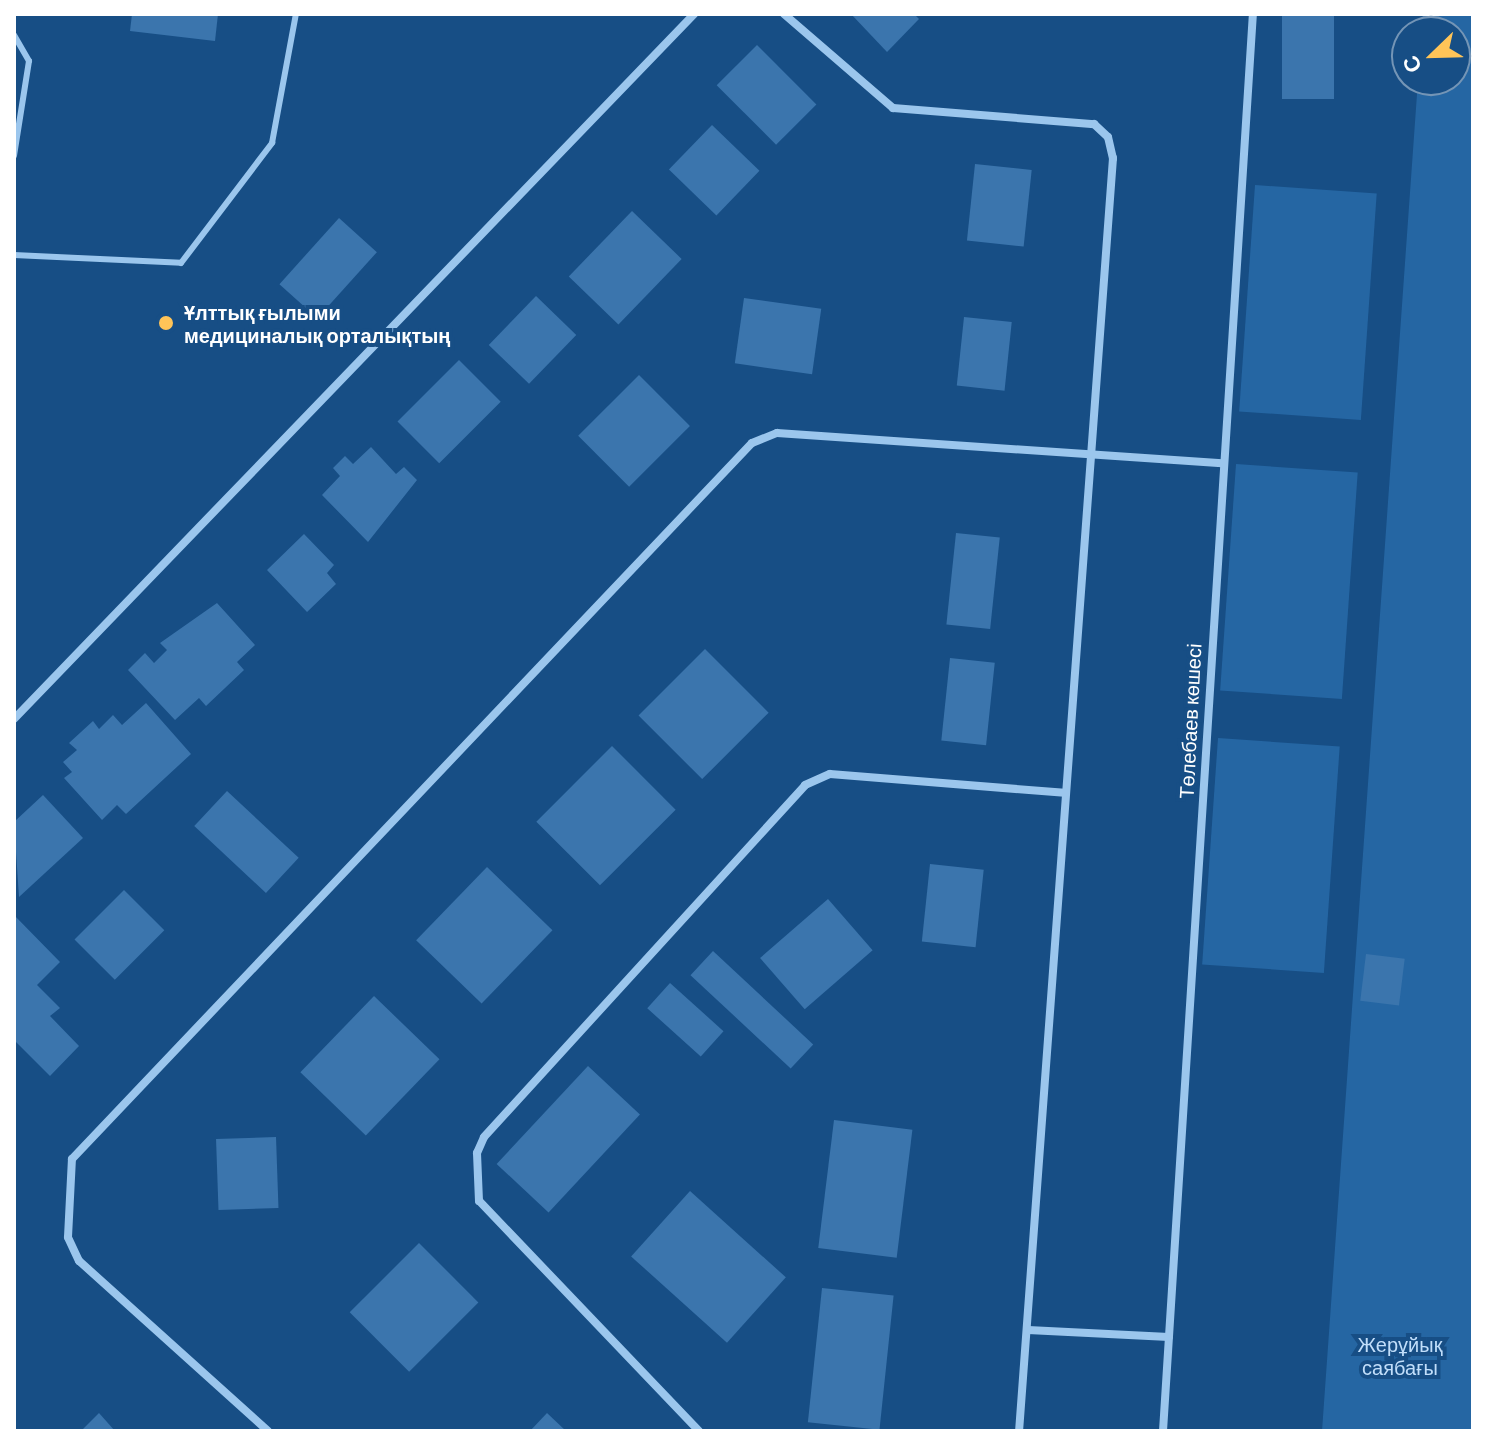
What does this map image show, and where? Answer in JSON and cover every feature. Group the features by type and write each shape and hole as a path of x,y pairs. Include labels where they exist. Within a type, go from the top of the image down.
{"street":[{"path":"14,719 694,14"},
{"path":"784,14 893,108 1094,124 1108,137 1113,158 1086,456 1019,1431"},
{"name":"Төлебаев көшесі","path":"1163,1431 1222,463 1253,14"},
{"path":"268,1431 79,1261 68,1237 72,1159 83,1140 752,443 777,433 1222,463"},
{"path":"699,1431 479,1201 477,1153 484,1137 805,785 830,774 1064,793"},
{"path":"1028,1330 1169,1337"}],"lane":[{"path":"14,255 181,263 272,143 296,14"},
{"path":"14,35 29,61 14,156"}],"green space":[{"name":"Жерұйық саябағы","path":"1473,14 1473,1431 1322,1431 1417,96 1471,96 1471,16 1423,16"},
{"path":"1255,185 1377,194 1361,420 1239,411"},
{"path":"1236,464 1358,473 1342,699 1220,690"},
{"path":"1218,738 1340,747 1324,973 1202,964"}],"building":[{"path":"132,14 218,14 215,41 130,31"},
{"path":"851,14 914,14 919,19 887,52"},
{"path":"1282,14 1334,14 1334,99 1282,99"},
{"path":"757,45 816,104 776,145 717,85"},
{"path":"712,125 759,171 716,215 669,170"},
{"path":"975,164 1032,170 1024,247 967,241"},
{"path":"632,211 682,259 618,324 569,276"},
{"path":"339,218 377,252 317,318 279,284"},
{"path":"536,296 576,335 529,384 489,345"},
{"path":"744,298 821,309 812,374 735,363"},
{"path":"964,317 1012,322 1005,391 957,386"},
{"path":"459,360 501,402 439,463 397,422"},
{"path":"639,375 690,426 629,487 578,436"},
{"path":"371,447 396,474 404,467 417,480 368,542 322,495 340,476 333,468 345,456 353,464"},
{"path":"956,533 1000,538 990,629 946,624"},
{"path":"304,534 334,565 327,573 336,584 307,612 267,570"},
{"path":"217,603 255,645 237,662 244,670 206,706 199,698 175,720 128,670 145,653 154,663 167,650 160,643"},
{"path":"705,649 769,713 702,779 639,715"},
{"path":"950,658 995,663 986,745 941,741"},
{"path":"146,703 191,754 126,814 117,805 102,820 64,778 72,772 63,762 77,750 69,743 93,721 99,729 113,715 122,725"},
{"path":"612,746 676,810 600,885 536,822"},
{"path":"227,791 299,858 266,893 194,826"},
{"path":"43,795 83,838 19,897 14,822"},
{"path":"930,864 984,870 976,947 922,942"},
{"path":"487,867 552,930 482,1004 416,940"},
{"path":"124,890 164,930 115,980 75,939"},
{"path":"828,899 873,950 805,1009 760,958"},
{"path":"14,915 60,962 37,985 60,1008 50,1016 79,1046 50,1076 14,1040"},
{"path":"713,951 813,1044 791,1069 690,975"},
{"path":"1366,954 1405,959 1399,1005 1360,1001"},
{"path":"670,983 724,1031 701,1056 647,1008"},
{"path":"374,996 439,1059 366,1135 300,1072"},
{"path":"588,1066 640,1114 549,1212 497,1164"},
{"path":"834,1120 912,1130 897,1258 818,1248"},
{"path":"276,1137 278,1208 219,1210 216,1139"},
{"path":"690,1191 786,1277 727,1343 631,1256"},
{"path":"419,1243 478,1302 409,1372 350,1312"},
{"path":"822,1288 894,1296 879,1430 808,1422"},
{"path":"99,1413 115,1431 81,1431"},
{"path":"547,1413 566,1431 530,1431"}],"place":[{"name":"Ұлттық ғылыми медициналық орталықтың","path":"166,323"}]}
